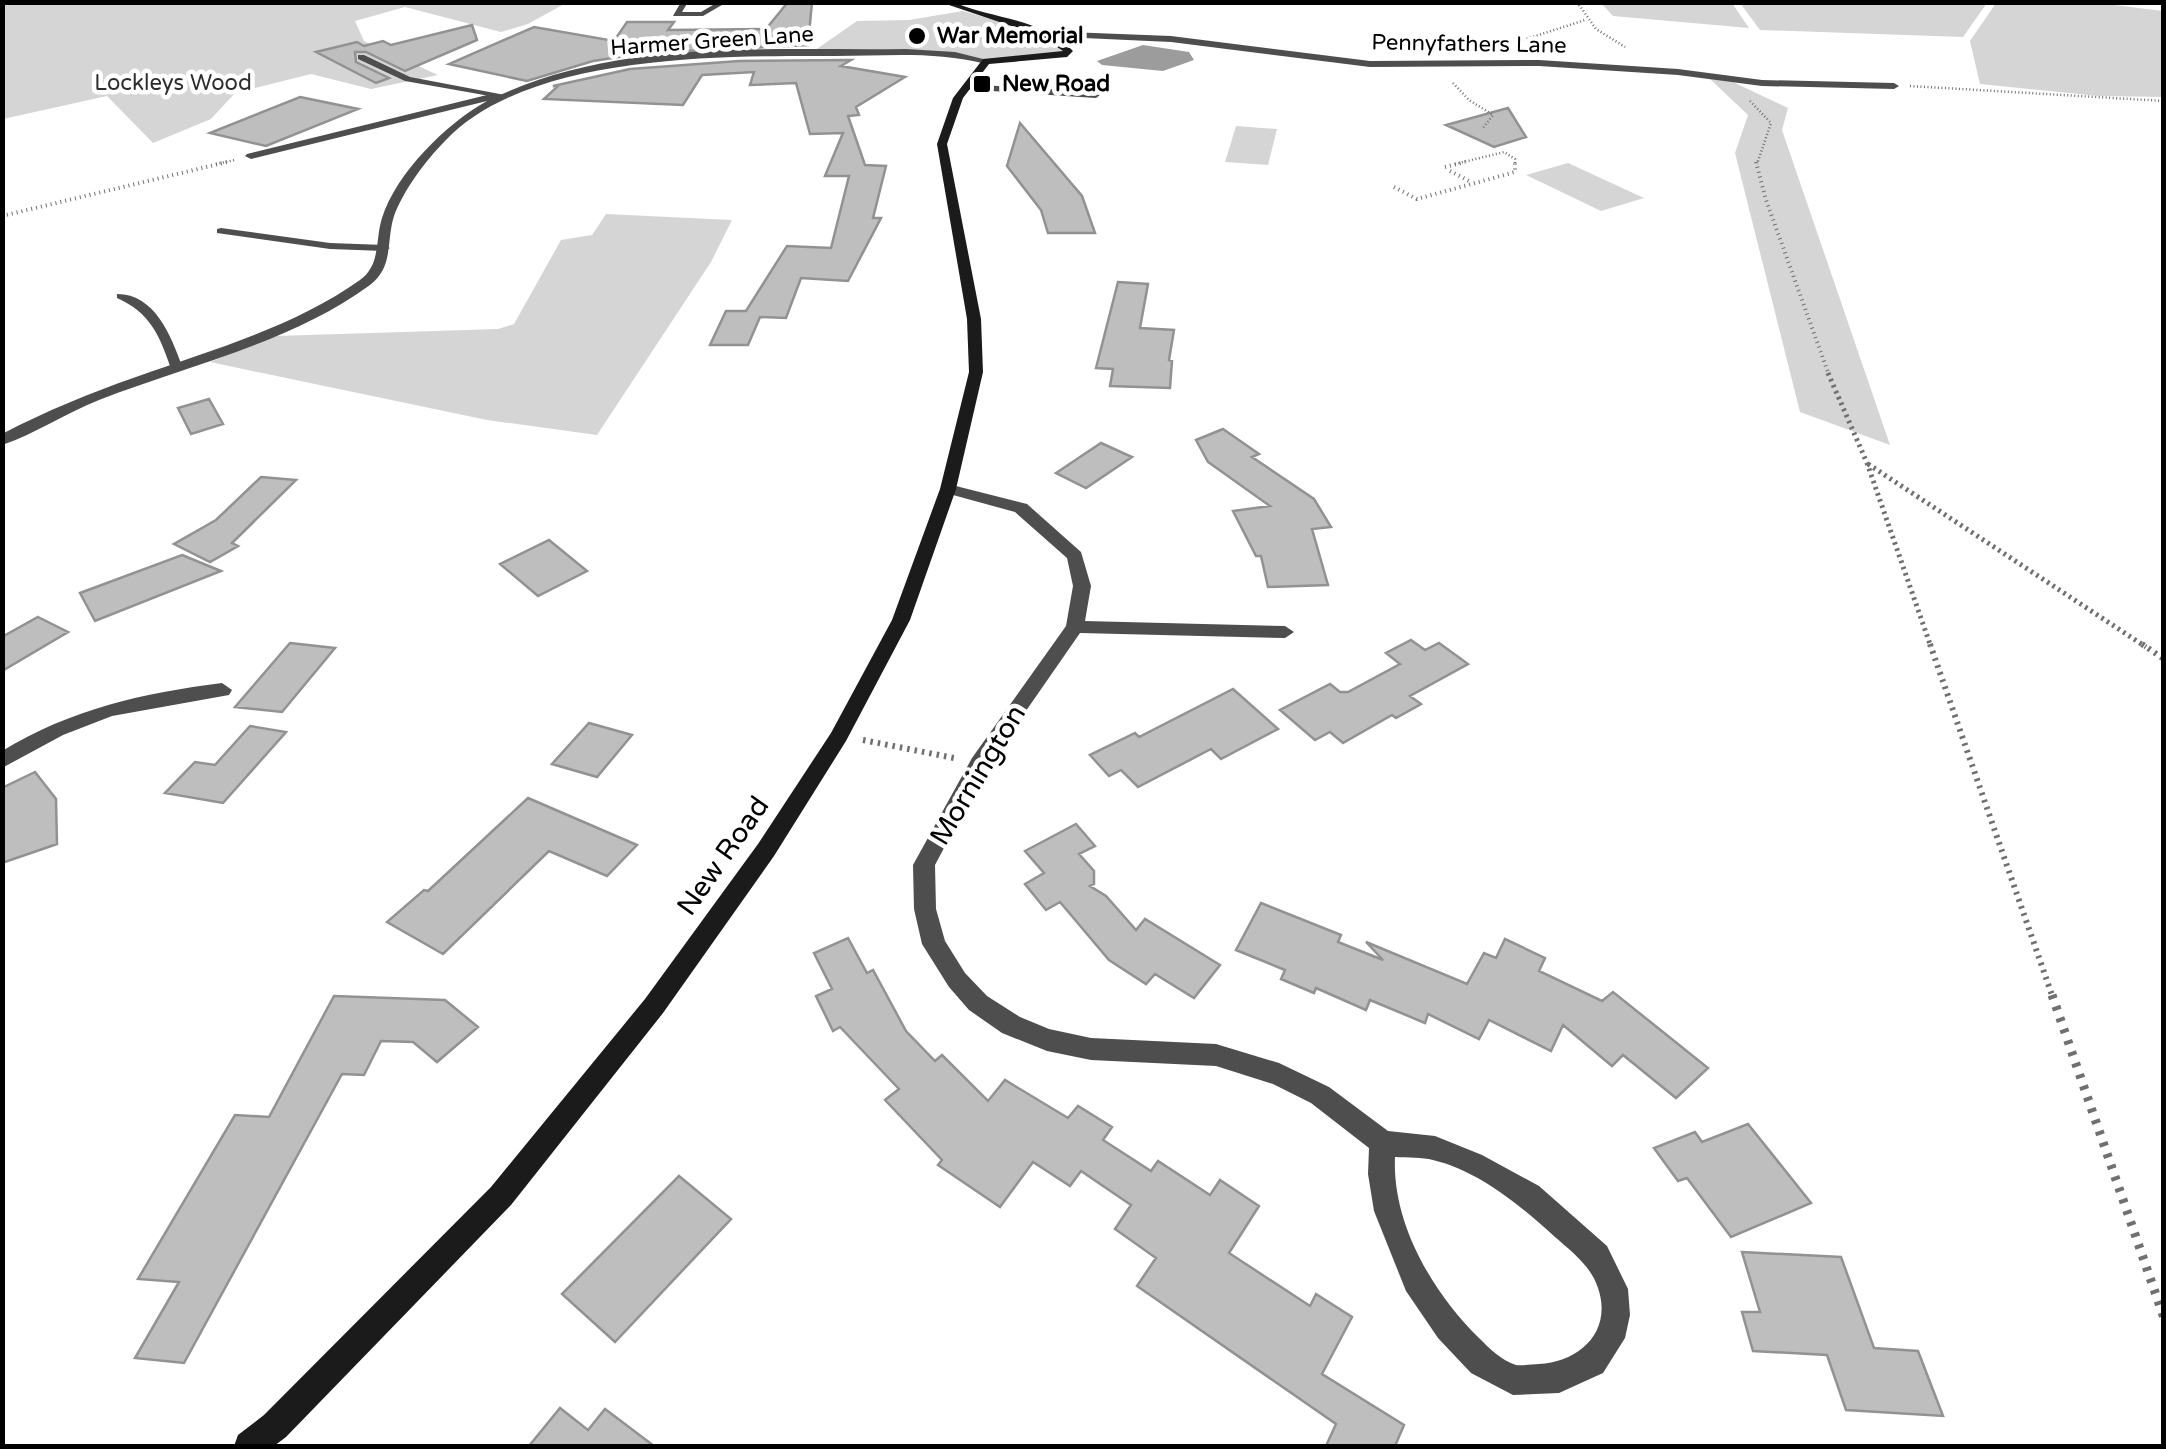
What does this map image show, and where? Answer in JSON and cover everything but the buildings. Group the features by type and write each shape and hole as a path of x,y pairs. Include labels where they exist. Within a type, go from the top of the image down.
{"street":[{"path":"944,2 1043,34 1061,42 1067,54 1114,38"},
{"name":"Pennyfathers Lane","path":"1043,34 1171,39 1370,64 1539,63 1762,83 1894,86"},
{"name":"Harmer Green Lane","path":"2,440 50,414 238,344 338,299 380,269 389,213 428,152 466,119 507,94 598,69 701,58 895,52 986,61 1067,54"},
{"name":"New Road","path":"249,1446 275,1426 501,1196 654,1006 766,850 839,736 901,620 948,489 976,372 974,319 942,144 965,87 986,61"},
{"path":"250,156 507,94"},
{"name":"Mornington","path":"948,489 1021,508 1075,556 1082,586 1075,626 980,763 924,865 925,909 934,944 957,980 978,1003 1011,1025 1047,1040 1091,1049 1216,1056 1279,1074 1320,1095 1383,1143"},
{"path":"1075,626 1286,632"},
{"path":"2,761 76,719 109,707 135,700 222,690"},
{"path":"1383,1143 1435,1148 1473,1164 1529,1195 1597,1256 1614,1289 1615,1315 1610,1338 1592,1362 1559,1378 1513,1380 1482,1362 1448,1328 1416,1281 1388,1211 1380,1174 1383,1143"}],"lane":[{"path":"685,2 676,14 703,14 724,2"},
{"path":"361,57 408,79 507,94"},
{"path":"965,87 1096,94"},
{"path":"221,231 330,246 384,248"},
{"path":"121,296 143,304 162,326 176,366"}],"path":[{"path":"1577,2 1585,20"},
{"path":"1442,64 1458,91 1493,115 1484,128"},
{"path":"1710,76 1749,100 1771,123 1756,160 1766,200 1839,403 1867,464 2164,1318"},
{"path":"1894,86 2164,102"},
{"path":"1394,187 1416,199 1515,172 1514,158 1504,152 1448,169 1473,183"},
{"path":"2,216 250,156"},
{"path":"1867,464 2164,659"},
{"path":"839,736 980,763"}],"green space":[{"path":"2090,2 2163,11 2163,97 2099,96 1980,84 1970,41 1996,3"},
{"name":"Lockleys Wood","path":"3,3 566,3 528,24 501,32 405,7 355,21 364,41 438,75 371,89 311,74 235,93 211,119 153,143 107,96 3,119"},
{"path":"1601,3 1732,3 1749,28 1613,16"},
{"path":"1740,3 1987,3 1963,37 1760,30"},
{"path":"963,11 1043,34 1068,51 986,61 895,52 811,53 857,21 909,20"},
{"path":"1710,79 1733,82 1788,108 1782,130 1890,445 1800,412 1735,153 1748,115"},
{"path":"1236,126 1277,129 1268,165 1225,162"},
{"path":"1568,163 1644,198 1601,211 1526,175"},
{"path":"606,214 732,220 711,262 597,435 487,420 210,362 276,336 498,329 514,324 561,240 592,235"}],"shaded area":[{"path":"1143,45 1189,52 1194,60 1163,71 1102,65 1097,61"}],"place":[{"name":"War Memorial","path":"917,36"},
{"name":"New Road","path":"982,84"}]}
